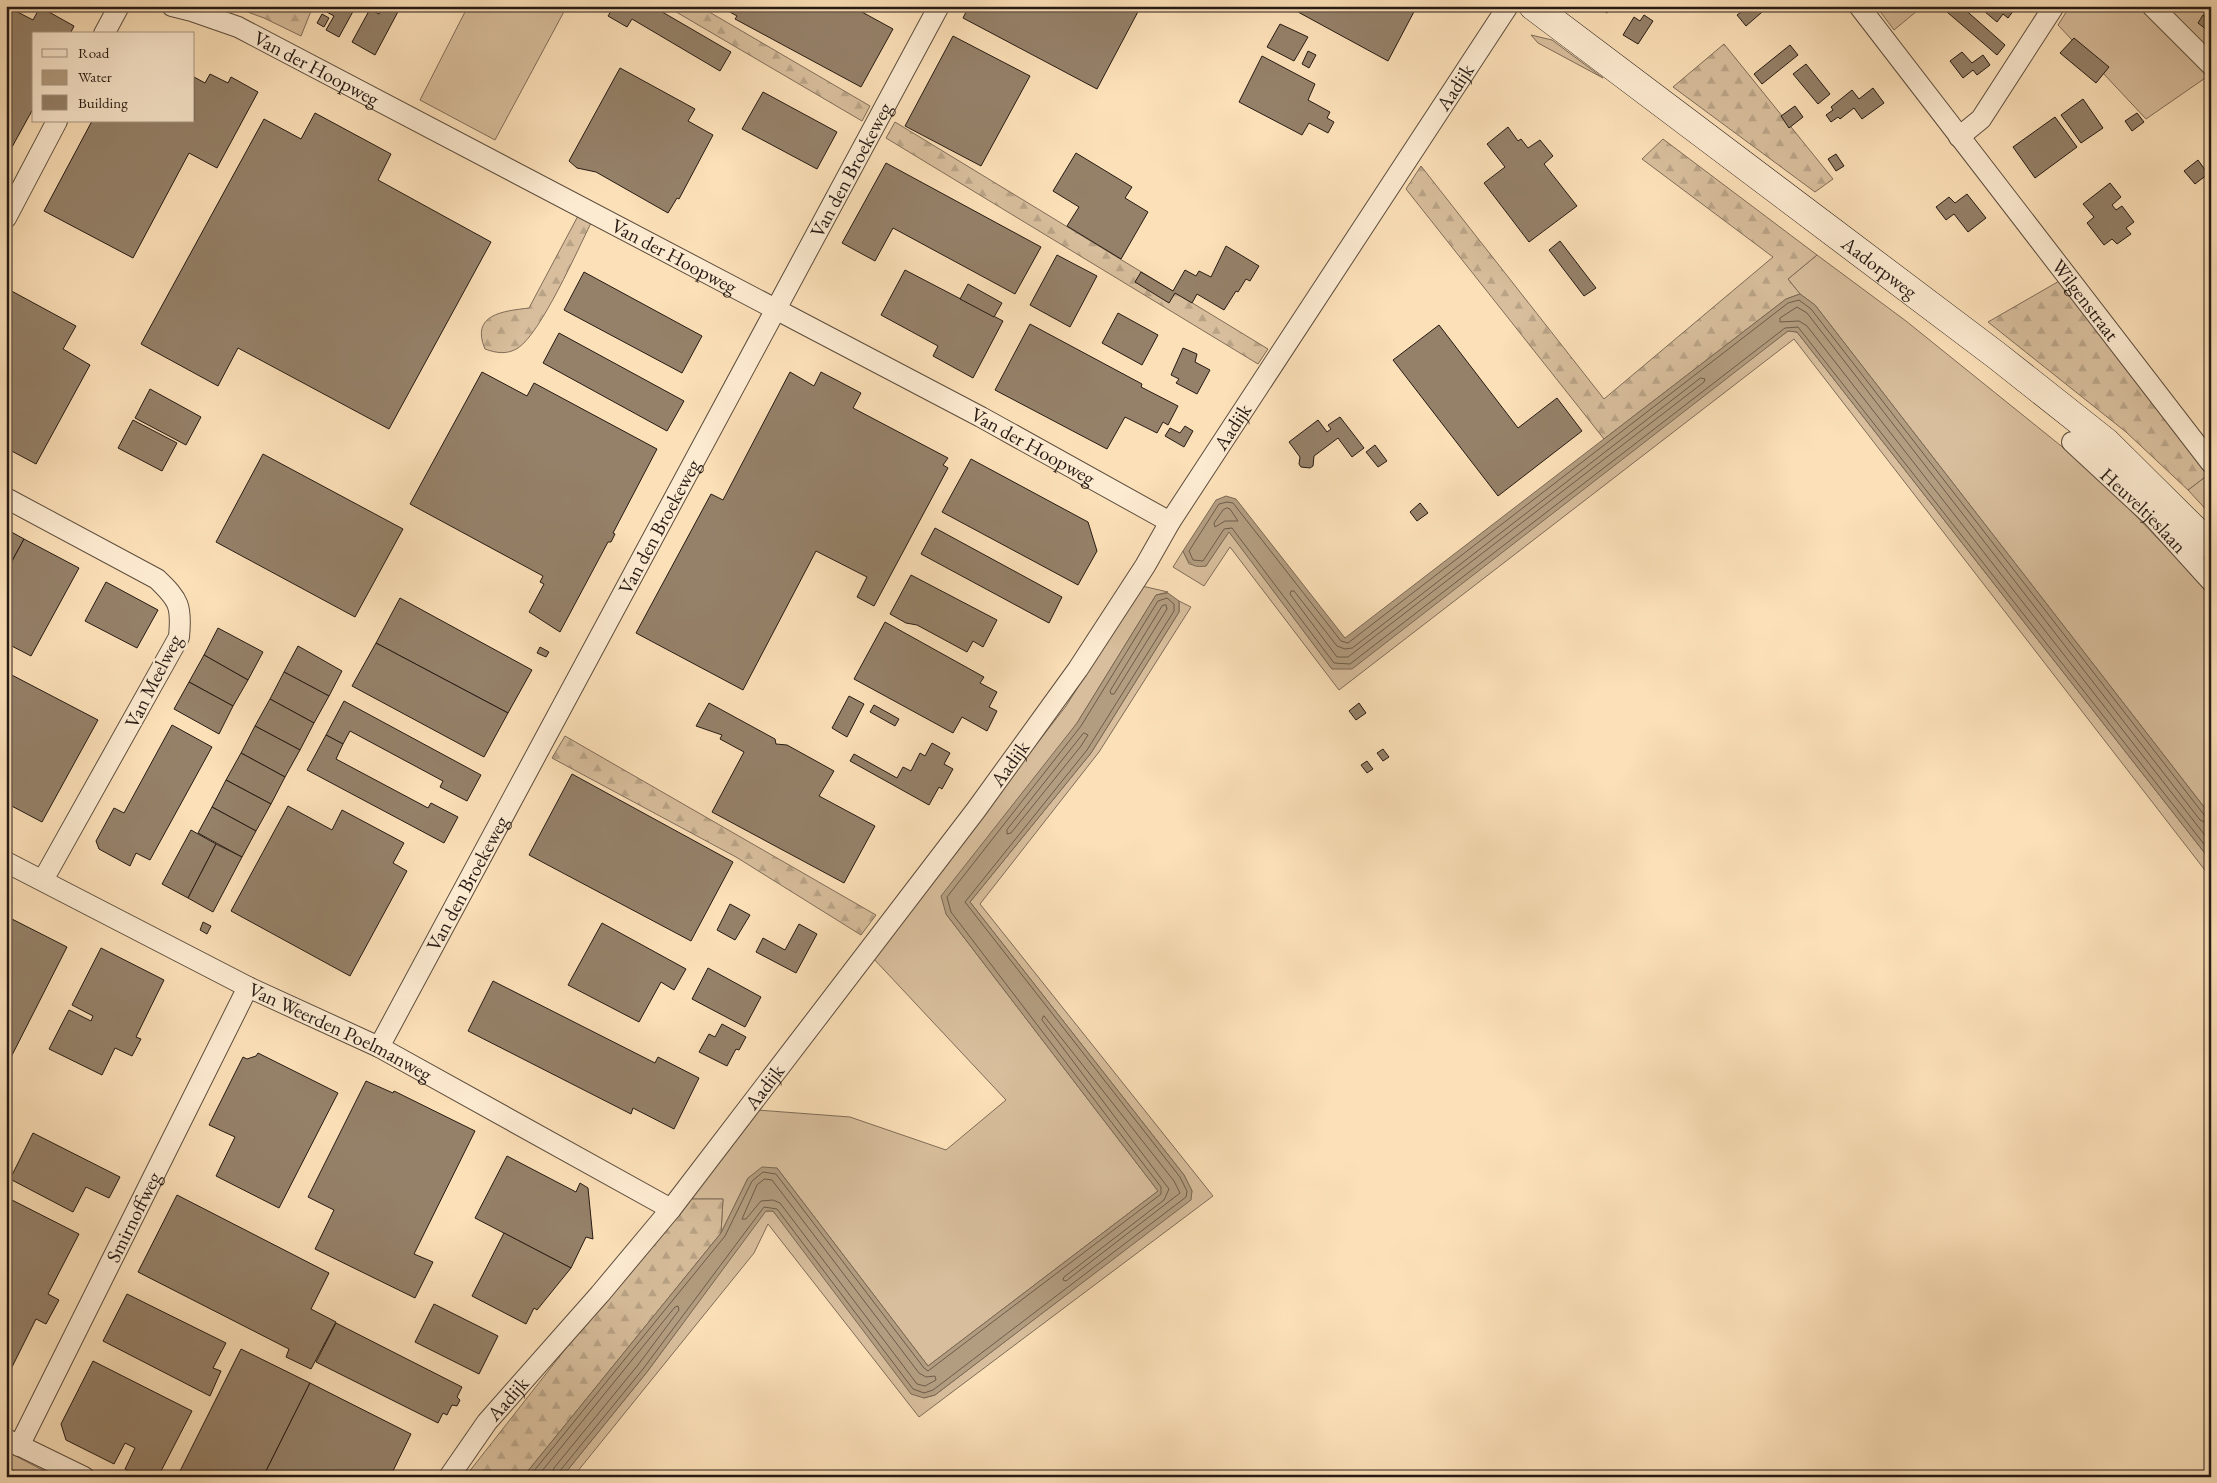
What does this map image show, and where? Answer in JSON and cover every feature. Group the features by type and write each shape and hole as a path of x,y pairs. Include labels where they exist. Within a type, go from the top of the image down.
{"main road":[{"name":"Aadorpweg","path":"1533,6 1996,355 2106,442 2211,546"}],"street":[{"path":"105,32 119,6"},
{"name":"Van der Hoopweg","path":"172,6 238,27 981,417 1170,522"},
{"name":"Van den Broekeweg","path":"379,1047 939,6"},
{"name":"Aadijk","path":"449,1477 487,1422 600,1294 671,1209 976,810 1078,669 1145,566 1170,522 1508,6"},
{"name":"Wilgenstraat","path":"1859,6 2211,464"},
{"path":"1959,137 1981,118 2054,6"},
{"path":"2152,6 2211,65"},
{"path":"6,218 56,122"},
{"name":"Heuveltjeslaan","path":"2072,442 2153,517 2211,581"},
{"name":"Van Meelweg","path":"6,498 157,579 175,597 180,610 179,638 43,880"},
{"name":"Van Weerden Poelmanweg","path":"6,862 248,987 379,1047 671,1209"},
{"name":"Smirnoffweg","path":"13,1442 248,987"},
{"path":"13,1442 84,1477"}],"green space":[{"path":"231,6 313,6 301,36 264,18"},
{"path":"468,6 567,6 495,140 420,100"},
{"path":"666,6 699,6 870,106 862,121"},
{"path":"1876,6 1923,6 1894,30"},
{"path":"2070,6 2211,6 2211,74 2146,119 2058,25"},
{"path":"1531,35 1552,40 1603,78 1538,43"},
{"path":"1724,44 1833,179 1815,192 1673,87"},
{"path":"895,122 1268,349 1258,364 886,138"},
{"path":"1663,139 1817,255 1788,279 1800,294 1786,299 1604,439 1406,189 1421,166 1604,399 1773,257 1642,159"},
{"path":"579,214 592,221 548,309 537,326 518,348 510,352 493,352 485,349 482,328 486,321 500,313 529,308"},
{"path":"1817,255 1906,321 2091,470 2173,554 2211,597 2211,816 1815,305 1800,294 1788,279"},
{"path":"2061,280 2209,474 2188,490 2126,432 1988,322"},
{"path":"1788,331 1797,332 2211,861 2211,878 1794,339 1339,690 1230,547 1204,586 1173,567 1183,551 1189,564 1206,566 1229,531 1332,669"},
{"path":"2209,474 2211,477 2211,515 2188,490"},
{"path":"1142,586 1168,592 1156,595 1077,723 946,914 1158,1191 928,1366 777,1168 748,1178 721,1233 723,1199 689,1199 757,1110 850,1117 946,1150 1006,1100 872,957 1066,706"},
{"path":"1179,601 1191,607 1099,752 980,904 1213,1196 919,1417 768,1224 754,1253 573,1477 562,1477 647,1372 765,1211 773,1211 924,1398 935,1395 1190,1200 1192,1191 1184,1175 970,902 1091,753 1179,612"},
{"path":"565,736 876,915 861,935 736,857 552,758"},
{"path":"689,1199 723,1199 721,1233 523,1477 465,1477 578,1333"},
{"path":"6,1451 56,1477 25,1477 6,1467"}],"water":[{"path":"1800,294 1815,305 2211,816 2211,861 1797,332 1788,331 1352,669 1332,669 1229,532 1206,566 1194,566 1187,559 1183,551 1216,500 1226,496 1236,499 1345,638 1786,299"},
{"path":"1168,593 1179,601 1179,612 1091,753 970,902 1184,1175 1192,1191 1191,1200 935,1395 924,1398 911,1394 773,1211 766,1211 647,1372 562,1477 523,1477 721,1233 748,1178 762,1167 777,1168 928,1366 1158,1191 946,914 941,896 1077,723 1156,595"}],"building":[{"path":"6,6 33,20 40,7 74,26 71,32 32,32 32,111 6,158"},
{"path":"316,6 356,6 339,37 326,30 334,16"},
{"path":"383,6 401,6 375,55 352,42 370,9 379,14"},
{"path":"614,6 652,6 731,52 720,71 632,19 627,27 608,16"},
{"path":"719,6 851,6 893,29 861,87 735,19 737,16"},
{"path":"969,6 1141,6 1097,89 963,18"},
{"path":"1287,6 1417,6 1388,61"},
{"path":"1597,6 1611,6 1607,13"},
{"path":"1749,6 1769,6 1746,26 1737,15"},
{"path":"1952,6 1961,6 2005,45 1997,55 1947,12"},
{"path":"1978,6 2017,6 2008,18 2003,14 1997,22"},
{"path":"322,14 329,18 324,27 317,23"},
{"path":"1644,15 1653,21 1638,44 1623,35 1634,17 1640,21"},
{"path":"2203,15 2211,21 2211,33 2198,23"},
{"path":"1280,24 1308,37 1294,61 1267,47"},
{"path":"953,36 1030,76 981,166 905,126"},
{"path":"2074,38 2109,67 2096,83 2060,53"},
{"path":"1790,45 1798,55 1762,84 1754,74"},
{"path":"1308,51 1316,55 1309,68 1302,64"},
{"path":"1962,52 1972,63 1983,55 1990,65 1977,75 1973,70 1963,78 1950,61"},
{"path":"1262,56 1315,84 1308,100 1330,112 1327,118 1334,122 1328,133 1309,123 1302,135 1239,102"},
{"path":"1806,64 1830,94 1818,104 1793,74"},
{"path":"620,68 695,109 688,121 713,135 679,199 677,198 668,213 596,172 577,168 569,161"},
{"path":"210,74 228,83 231,77 258,92 217,168 189,153 133,258 44,211 91,122 195,122 195,78 205,83"},
{"path":"1873,88 1884,103 1862,119 1854,108 1840,119 1838,117 1831,122 1826,115 1833,110 1831,107 1852,90 1859,99"},
{"path":"763,92 837,132 817,169 742,129"},
{"path":"2083,99 2103,128 2081,143 2061,115"},
{"path":"1795,106 1803,117 1789,128 1781,116"},
{"path":"315,113 391,154 378,180 491,242 389,429 238,348 218,386 141,344 264,119 301,139"},
{"path":"2137,113 2144,122 2132,131 2125,121"},
{"path":"2055,117 2077,147 2035,178 2013,147"},
{"path":"1508,127 1518,141 1521,139 1528,148 1540,140 1553,156 1544,164 1577,206 1529,242 1484,183 1505,167 1487,144"},
{"path":"1076,153 1132,187 1125,198 1148,212 1121,259 1067,226 1079,207 1053,191"},
{"path":"1836,154 1844,166 1836,171 1828,159"},
{"path":"2198,160 2208,174 2195,184 2184,171"},
{"path":"886,163 1041,247 1015,294 893,228 875,261 842,243"},
{"path":"2110,183 2121,197 2112,205 2116,210 2122,206 2134,222 2126,228 2131,234 2117,244 2112,239 2104,245 2087,223 2094,217 2083,204"},
{"path":"1967,194 1986,218 1968,232 1954,214 1946,220 1936,207 1949,197 1955,203"},
{"path":"1560,241 1596,288 1584,296 1549,250"},
{"path":"1226,246 1259,266 1250,281 1246,279 1238,292 1236,291 1224,310 1197,294 1192,303 1175,293 1169,303 1135,282 1141,272 1173,291 1185,270 1196,276 1199,271 1211,277"},
{"path":"1057,255 1097,276 1070,327 1030,305"},
{"path":"905,270 1003,321 973,378 933,356 938,346 881,315"},
{"path":"584,272 702,336 682,373 564,310"},
{"path":"968,284 1002,303 994,317 960,299"},
{"path":"6,288 76,326 63,349 90,365 36,464 6,448"},
{"path":"1118,313 1158,335 1142,365 1102,343"},
{"path":"1030,324 1142,384 1141,387 1178,406 1168,425 1163,422 1157,433 1125,417 1107,449 995,390"},
{"path":"1439,325 1518,428 1557,398 1582,431 1498,496 1393,360"},
{"path":"559,333 684,401 667,431 543,363"},
{"path":"1183,348 1197,354 1195,362 1210,370 1197,394 1176,383 1179,379 1171,375"},
{"path":"482,372 527,396 534,383 657,449 613,533 615,534 611,542 608,542 560,632 529,612 544,584 540,582 543,576 410,504"},
{"path":"790,372 814,386 821,372 861,393 853,408 948,458 943,465 948,468 874,606 857,597 867,577 816,551 743,690 636,633 711,494 723,500"},
{"path":"150,389 201,417 186,445 135,418"},
{"path":"1340,417 1364,448 1352,457 1338,438 1314,456 1313,466 1310,468 1301,467 1299,464 1300,457 1289,442 1318,420 1327,432 1331,429 1328,425"},
{"path":"133,420 177,443 162,471 118,448"},
{"path":"1185,426 1193,431 1184,447 1165,436 1170,428 1180,433"},
{"path":"1375,445 1387,461 1378,467 1366,452"},
{"path":"263,454 403,529 355,617 216,542"},
{"path":"971,459 1088,522 1097,551 1078,585 942,512"},
{"path":"1420,503 1428,513 1417,521 1410,512"},
{"path":"935,528 1062,597 1049,623 921,554"},
{"path":"6,529 24,539 6,572"},
{"path":"24,539 79,568 31,656 6,643 6,572"},
{"path":"911,575 997,620 983,647 973,641 967,652 917,625 906,623 890,614"},
{"path":"106,582 158,610 137,648 85,621"},
{"path":"400,598 532,670 508,713 376,643"},
{"path":"885,622 984,677 980,683 997,692 989,707 997,711 987,731 962,717 953,733 854,679"},
{"path":"218,628 263,652 248,680 204,655"},
{"path":"376,643 508,713 484,757 352,686"},
{"path":"298,646 342,671 329,696 284,672"},
{"path":"540,647 549,652 546,657 537,653"},
{"path":"204,655 248,680 233,706 189,682"},
{"path":"6,672 98,720 42,822 6,803"},
{"path":"284,672 329,696 314,723 270,699"},
{"path":"189,682 233,706 219,734 174,709"},
{"path":"849,696 864,704 847,737 832,728"},
{"path":"270,699 314,723 300,750 255,726"},
{"path":"344,701 481,775 467,801 440,787 443,781 350,731 343,744 326,735"},
{"path":"709,703 775,739 776,744 787,745 834,771 819,796 875,826 844,883 712,812 744,752 720,739 722,735 696,726"},
{"path":"1359,703 1366,713 1356,720 1349,711"},
{"path":"874,705 899,719 895,726 870,712"},
{"path":"172,725 212,747 150,860 136,853 130,866 99,849 96,841 114,808 124,813"},
{"path":"255,726 300,750 285,777 241,753"},
{"path":"326,735 343,744 336,759 428,808 431,803 458,817 444,843 307,770"},
{"path":"932,743 950,753 944,764 953,769 942,789 939,787 929,805 850,761 854,754 897,778 903,767 911,771 920,753 925,756"},
{"path":"1383,749 1389,757 1383,761 1377,753"},
{"path":"241,753 285,777 271,804 226,780"},
{"path":"1367,761 1373,769 1367,773 1361,765"},
{"path":"572,774 733,862 691,941 529,855"},
{"path":"226,780 271,804 256,831 212,807"},
{"path":"288,806 332,830 342,810 404,843 393,863 407,871 350,976 231,911"},
{"path":"212,807 256,831 242,857 198,833"},
{"path":"191,830 216,844 188,898 162,884"},
{"path":"216,844 242,857 213,912 188,898"},
{"path":"730,904 750,915 735,940 717,930"},
{"path":"6,916 67,947 6,1067"},
{"path":"203,922 211,926 207,934 200,930"},
{"path":"602,923 686,969 674,990 661,982 639,1022 568,985"},
{"path":"799,924 817,934 796,973 756,952 763,938 785,950"},
{"path":"101,948 164,980 136,1037 141,1039 132,1056 115,1048 102,1075 49,1049 69,1010 91,1021 93,1016 72,1005"},
{"path":"708,968 761,997 745,1027 692,999"},
{"path":"493,981 655,1063 658,1057 699,1078 674,1129 633,1108 631,1114 468,1031"},
{"path":"722,1024 746,1037 739,1050 736,1049 727,1066 699,1052 709,1034 715,1037"},
{"path":"258,1053 338,1093 279,1208 216,1176 235,1137 209,1125 243,1057 247,1059 256,1056"},
{"path":"366,1081 393,1093 394,1091 475,1131 414,1254 433,1262 415,1298 315,1249 334,1210 308,1197"},
{"path":"33,1133 120,1177 109,1198 86,1187 73,1212 10,1179"},
{"path":"507,1156 576,1192 580,1183 588,1188 593,1239 586,1237 571,1268 475,1218"},
{"path":"177,1195 329,1273 311,1309 336,1322 311,1369 286,1357 289,1349 138,1272"},
{"path":"6,1197 79,1234 48,1294 59,1300 46,1324 36,1319 8,1375"},
{"path":"504,1233 571,1268 537,1310 534,1308 526,1324 472,1296"},
{"path":"127,1294 226,1343 213,1368 221,1371 210,1396 103,1341"},
{"path":"434,1304 498,1336 479,1374 415,1342"},
{"path":"336,1323 462,1387 457,1397 460,1400 457,1406 452,1405 447,1415 443,1413 438,1423 316,1362"},
{"path":"241,1349 310,1383 263,1477 177,1477"},
{"path":"93,1361 192,1411 158,1477 140,1477 125,1469 135,1448 125,1443 114,1464 66,1440 61,1424"},
{"path":"310,1383 411,1434 390,1477 263,1477"}]}
